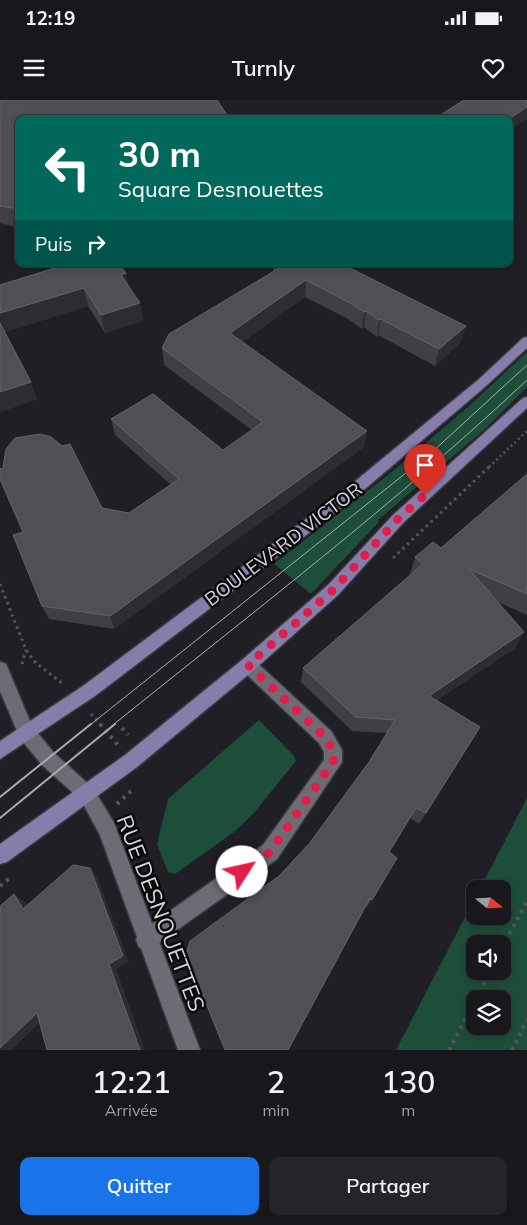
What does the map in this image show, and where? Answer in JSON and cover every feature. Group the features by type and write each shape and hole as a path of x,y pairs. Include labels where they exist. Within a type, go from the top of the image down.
{"main road":[{"name":"BOULEVARD VICTOR","path":"0,751 78,698 347,496 482,383 527,341"},
{"path":"0,855 131,761 248,665 333,590 398,519 527,401"}],"street":[{"path":"146,940 270,852 333,762 333,750 325,737 248,665"},
{"path":"0,669 16,712 26,732 48,759 87,794"},
{"name":"RUE DESNOUETTES","path":"87,794 107,830 146,940 189,1050"}],"path":[{"path":"388,563 527,431"},
{"path":"0,584 26,650 36,663 67,686 131,761"},
{"path":"509,935 527,901"},
{"path":"450,1050 466,1019"},
{"path":"512,1050 527,1020"}],"green space":[{"path":"527,352 527,387 485,429 378,520 379,522 311,594 274,564 393,471 469,406"},
{"path":"259,720 294,756 296,761 253,814 234,832 175,874 168,872 157,844 168,799"},
{"path":"527,798 527,1050 396,1050 466,915 466,925 511,925 511,880 485,880"}],"building":[{"path":"0,100 217,100 227,115 15,115 15,208 0,206"},
{"path":"464,100 527,100 527,107 513,116 440,115"},
{"path":"58,267 121,267 126,273 121,275 140,303 101,315 84,288 0,313 0,285"},
{"path":"281,267 348,267 466,326 439,349 381,319 379,320 366,311 364,312 306,280 230,333 367,431 110,616 42,606 13,535 23,532 0,479 0,469 3,468 6,449 15,438 40,434 51,437 62,446 70,444 102,508 129,513 179,479 111,419 153,394 223,450 263,422 162,348 169,334"},
{"path":"0,323 31,382 0,392"},
{"path":"527,474 527,594 469,569 524,632 429,696 480,727 426,813 416,808 389,852 397,858 372,900 370,898 288,1050 225,1050 186,954 190,941 279,876 309,844 369,762 395,720 356,717 303,668 423,564 415,557 433,542 441,548"},
{"path":"73,865 90,868 123,956 109,964 140,1050 47,1050 37,1013 0,1048 0,906 14,894 23,909"}],"tram line":[{"path":"90,725 431,453 527,365"},
{"path":"113,725 271,599 427,470 527,380"},
{"path":"0,797 91,724"},
{"path":"0,818 115,724"}],"route":[{"path":"242,872 270,852 333,762 333,750 325,737 248,665 333,590 398,519 425,495"}]}
